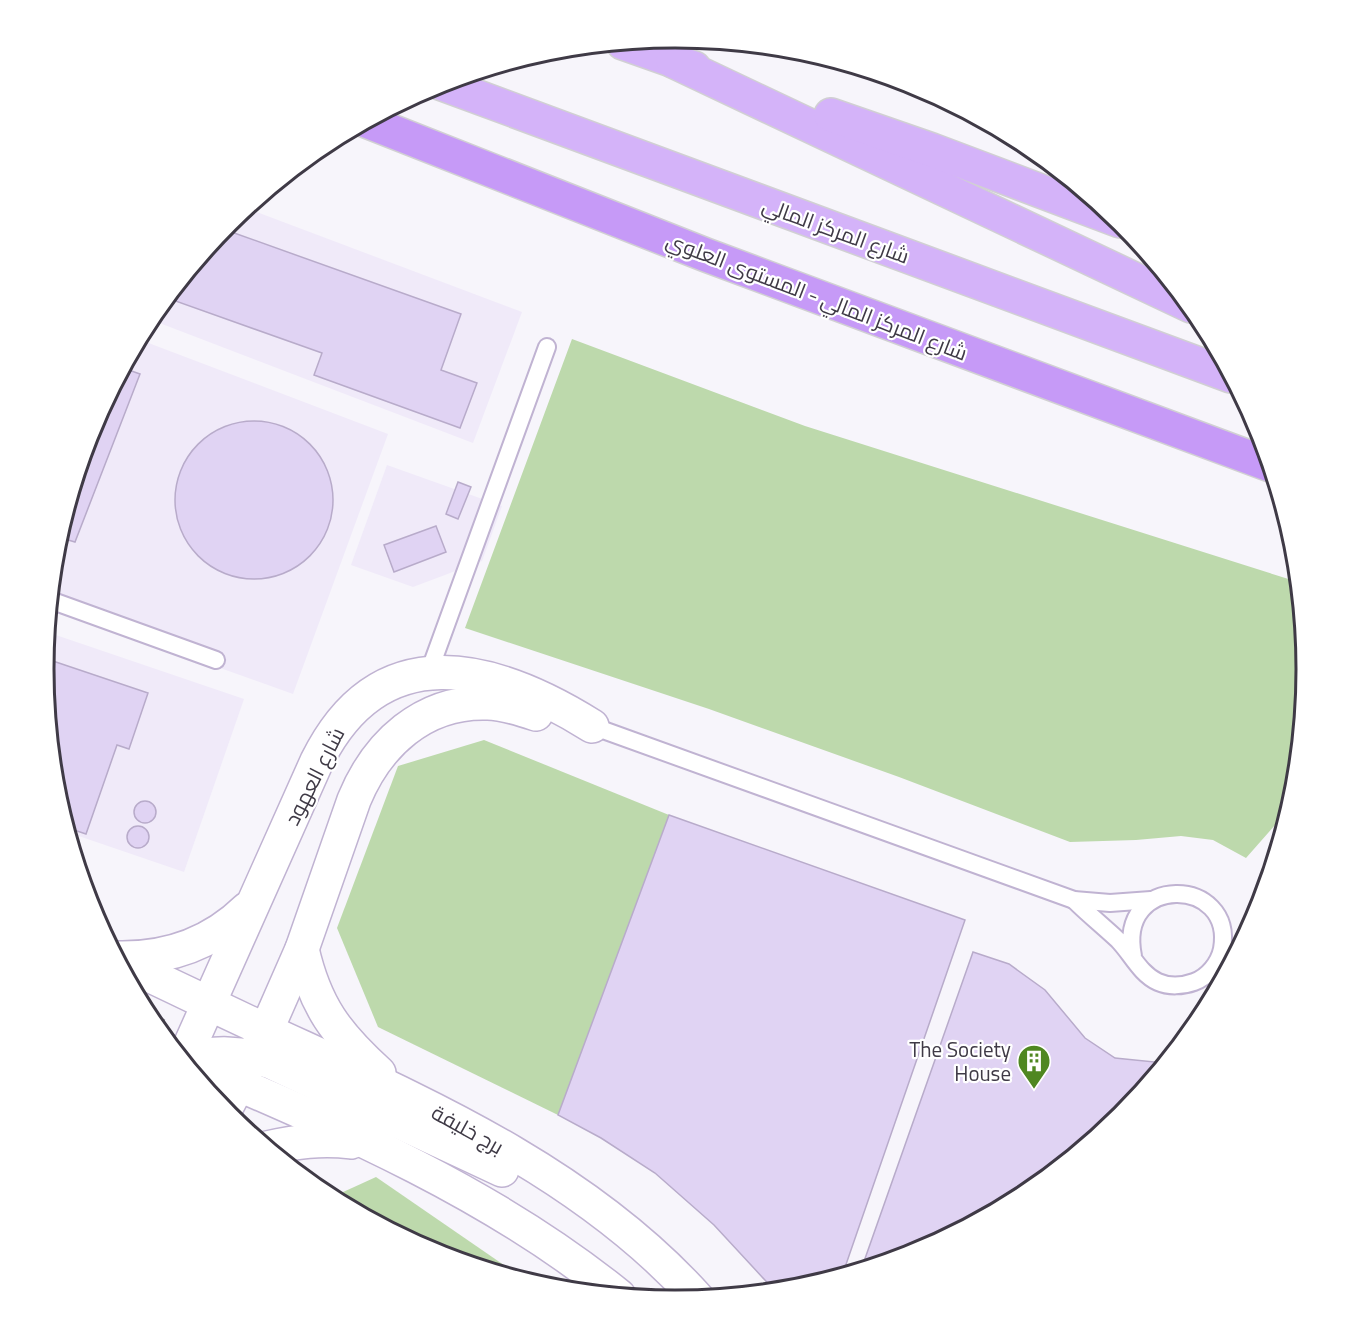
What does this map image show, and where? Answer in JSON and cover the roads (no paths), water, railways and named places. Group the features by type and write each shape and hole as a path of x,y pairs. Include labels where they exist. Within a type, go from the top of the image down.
{"highway":[{"name":"شارع المركز المالي - المستوى العلوي","path":"376,125 717,259 1261,462"}],"main road":[{"path":"639,49 932,150 1095,211"},
{"path":"673,61 1173,297"},
{"name":"شارع المركز المالي","path":"455,88 1220,372"}],"street":[{"name":"شارع العهود","path":"186,1052 317,761 338,724 353,708 379,689 408,676 450,671 492,679 540,697 592,726"},
{"path":"246,1070 302,949 363,779 379,753 401,731 428,716 457,706 488,703 592,726"},
{"path":"126,959 165,955 190,948 227,926 253,903"},
{"path":"302,949 312,986 330,1021 354,1051 398,1091"},
{"name":"برج خليفة","path":"129,965 209,1004 246,1070 398,1091 539,1168 591,1203 639,1242 689,1291"},
{"path":"191,1058 218,1053 372,1145 525,1229 589,1271 609,1287"},
{"path":"246,1070 272,1062 522,1179 591,1203"},
{"path":"276,1146 318,1140 372,1145"}],"lane":[{"path":"429,672 547,347"},
{"path":"58,603 216,660"},
{"path":"592,726 1074,900 1110,903 1151,900 1166,894 1182,893 1197,897 1210,907 1220,920 1224,938 1221,956 1210,972 1195,982 1177,986 1158,982 1143,972 1133,956 1074,900"},
{"path":"1133,956 1130,940 1132,925 1139,911 1151,900"}],"place":[{"name":"The Society House","path":"1034,1090"}]}
